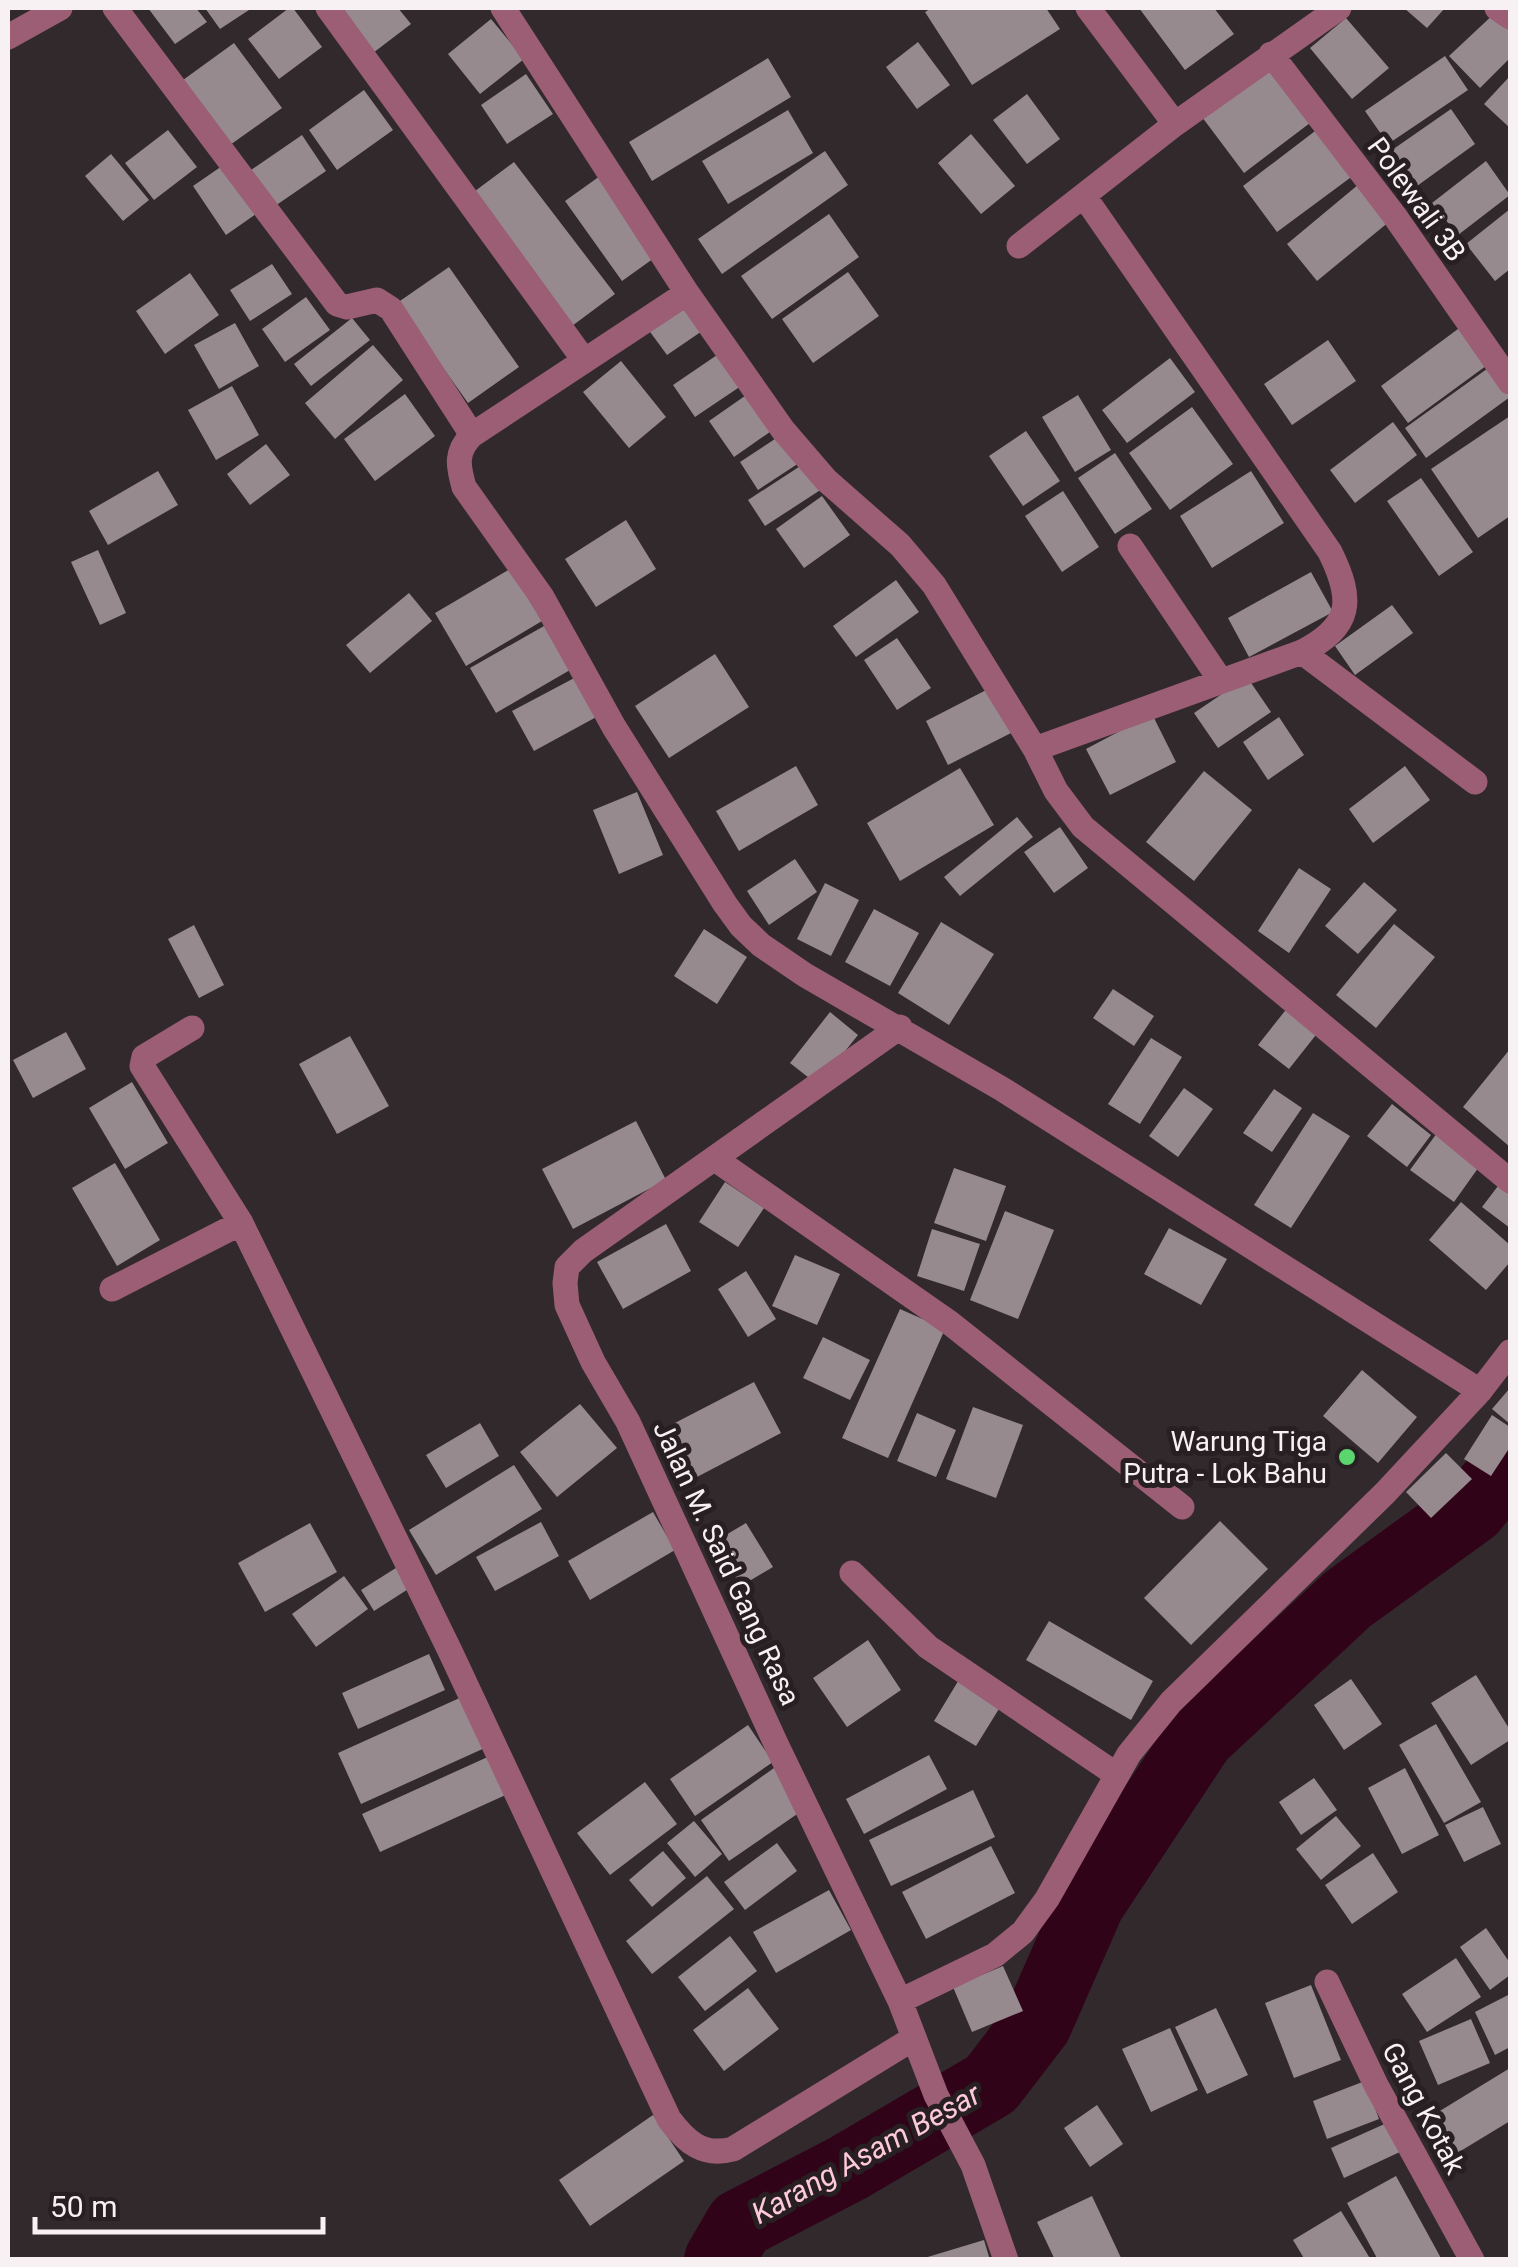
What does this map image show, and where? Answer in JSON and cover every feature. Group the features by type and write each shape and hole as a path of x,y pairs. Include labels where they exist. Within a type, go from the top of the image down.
{"street":[{"path":"8,37 60,8"},
{"path":"115,8 337,304 347,307 376,300 391,309 472,435"},
{"path":"328,8 584,360"},
{"path":"503,8 687,293 804,455 826,480 900,545 934,585 1035,749 1056,791 1083,827 1510,1181"},
{"path":"1088,8 1174,124"},
{"path":"1018,246 1174,124 1338,8"},
{"path":"1497,8 1510,16"},
{"name":"Polewali 3B","path":"1270,54 1394,215 1510,382"},
{"path":"1035,749 1302,652 1321,642 1338,626 1347,595 1330,552 1084,196"},
{"path":"687,293 472,435 462,445 458,457 464,488 542,596 645,780 741,926 806,975 900,1027 1480,1391"},
{"path":"1130,546 1222,681"},
{"path":"1302,652 1476,782"},
{"name":"Jalan M. Said Gang Rasa","path":"900,1027 583,1251 567,1267 567,1305 593,1362 628,1422 900,2001 936,2095 973,2166 1006,2260"},
{"path":"192,1028 144,1057 142,1066 241,1224 450,1651 669,2119 682,2136 708,2152 732,2150 914,2038"},
{"path":"716,1160 950,1322 1182,1507"},
{"path":"112,1289 241,1224"},
{"path":"900,2001 996,1954 1023,1932 1047,1899 1116,1774 1171,1702 1385,1493 1480,1391 1510,1352"},
{"path":"852,1574 928,1647 1116,1774"},
{"name":"Gang Kotak","path":"1327,1982 1376,2085 1472,2260"}],"building":[{"path":"148,8 196,8 207,22 175,44"},
{"path":"205,8 252,8 220,29"},
{"path":"293,8 322,47 279,79 248,39"},
{"path":"337,8 398,8 411,24 373,53"},
{"path":"932,8 1046,8 1060,29 972,85 925,12"},
{"path":"1139,8 1214,8 1234,34 1185,70"},
{"path":"1404,8 1445,8 1427,28"},
{"path":"1497,11 1510,25 1510,58 1480,88 1449,56"},
{"path":"1346,18 1389,68 1352,99 1310,48"},
{"path":"491,19 524,59 480,94 448,54"},
{"path":"918,42 950,85 917,109 886,67"},
{"path":"234,43 282,108 230,145 183,80"},
{"path":"1445,56 1468,90 1388,144 1365,111"},
{"path":"768,58 791,97 652,181 629,142"},
{"path":"1268,67 1310,123 1244,173 1202,117"},
{"path":"526,74 553,114 507,144 481,105"},
{"path":"1510,76 1510,128 1484,104"},
{"path":"364,90 393,130 337,170 309,130"},
{"path":"1027,94 1060,139 1027,164 993,120"},
{"path":"1451,109 1475,144 1417,186 1392,150"},
{"path":"788,110 813,153 728,204 702,161"},
{"path":"1319,128 1354,175 1277,232 1243,186"},
{"path":"168,130 197,167 154,200 125,163"},
{"path":"971,134 1015,186 981,214 938,163"},
{"path":"302,135 326,171 275,206 251,170"},
{"path":"825,151 848,185 722,274 698,239"},
{"path":"111,154 149,200 123,221 85,176"},
{"path":"1486,161 1510,195 1458,235 1432,203"},
{"path":"514,162 615,294 572,326 471,194"},
{"path":"222,166 256,214 226,235 193,186"},
{"path":"600,176 657,256 622,281 565,201"},
{"path":"1359,184 1390,221 1317,281 1287,244"},
{"path":"1510,209 1510,269 1495,281 1466,244"},
{"path":"829,214 859,257 772,319 741,276"},
{"path":"272,264 292,294 250,321 230,290"},
{"path":"449,267 519,367 468,403 397,303"},
{"path":"848,272 879,316 813,363 782,319"},
{"path":"190,273 219,315 165,354 136,311"},
{"path":"686,296 708,327 667,355 645,325"},
{"path":"306,297 330,330 285,362 262,329"},
{"path":"352,318 370,340 311,386 294,364"},
{"path":"235,323 259,366 219,389 194,345"},
{"path":"1462,326 1490,363 1408,423 1381,386"},
{"path":"1328,340 1356,381 1292,425 1264,384"},
{"path":"373,345 403,380 335,439 305,403"},
{"path":"720,353 741,386 695,417 673,385"},
{"path":"1170,358 1195,392 1127,443 1102,410"},
{"path":"621,361 666,417 629,448 583,392"},
{"path":"1491,366 1510,397 1426,458 1405,428"},
{"path":"232,386 259,435 216,460 188,410"},
{"path":"752,391 777,427 734,457 709,421"},
{"path":"405,394 435,436 375,481 344,439"},
{"path":"1078,395 1111,450 1075,472 1042,417"},
{"path":"1192,407 1233,464 1170,510 1129,453"},
{"path":"1510,416 1510,516 1478,538 1431,469"},
{"path":"1393,422 1417,455 1355,503 1330,470"},
{"path":"1026,431 1060,481 1023,506 989,456"},
{"path":"781,435 799,463 758,490 740,462"},
{"path":"266,444 290,475 250,505 227,474"},
{"path":"1115,453 1152,509 1115,534 1078,478"},
{"path":"808,461 825,487 765,526 748,500"},
{"path":"158,471 178,505 108,545 89,511"},
{"path":"1251,471 1284,523 1212,568 1180,516"},
{"path":"1421,478 1473,552 1439,576 1387,501"},
{"path":"1063,491 1099,547 1062,572 1025,516"},
{"path":"822,496 850,535 804,568 776,529"},
{"path":"626,520 656,569 596,607 565,559"},
{"path":"98,550 126,613 100,625 71,562"},
{"path":"510,569 542,621 466,666 435,613"},
{"path":"1311,572 1333,612 1249,657 1228,618"},
{"path":"896,580 919,612 856,657 833,626"},
{"path":"409,593 432,621 370,673 346,645"},
{"path":"1392,605 1413,633 1355,675 1335,646"},
{"path":"544,626 570,670 496,713 470,668"},
{"path":"897,638 931,688 897,710 864,660"},
{"path":"715,654 749,707 669,758 635,706"},
{"path":"578,676 600,715 534,751 512,711"},
{"path":"1247,677 1271,712 1218,748 1194,713"},
{"path":"992,687 1015,731 948,765 926,721"},
{"path":"1152,714 1176,762 1110,795 1086,749"},
{"path":"1279,717 1304,755 1268,780 1243,742"},
{"path":"796,766 818,805 739,851 716,811"},
{"path":"1405,766 1430,800 1373,843 1349,809"},
{"path":"960,768 994,825 900,881 867,823"},
{"path":"1204,771 1252,810 1194,881 1146,842"},
{"path":"637,792 663,855 619,874 593,810"},
{"path":"1017,817 1033,837 960,896 944,877"},
{"path":"1060,827 1088,868 1054,893 1024,852"},
{"path":"795,859 817,892 769,925 747,891"},
{"path":"1299,868 1331,889 1289,953 1258,931"},
{"path":"1364,882 1397,910 1358,954 1325,926"},
{"path":"825,883 859,900 831,956 797,939"},
{"path":"874,909 919,933 890,986 845,962"},
{"path":"941,922 994,954 949,1025 898,993"},
{"path":"1394,924 1435,957 1376,1028 1336,995"},
{"path":"194,925 224,985 199,998 168,939"},
{"path":"704,929 747,957 717,1004 674,976"},
{"path":"1113,989 1154,1016 1134,1046 1093,1018"},
{"path":"1292,1002 1323,1026 1289,1069 1258,1045"},
{"path":"830,1012 858,1035 818,1085 790,1063"},
{"path":"66,1032 86,1069 33,1098 13,1060"},
{"path":"350,1036 389,1106 337,1134 299,1064"},
{"path":"1151,1038 1182,1057 1140,1124 1108,1104"},
{"path":"1510,1049 1510,1147 1463,1107"},
{"path":"132,1082 168,1143 125,1169 89,1108"},
{"path":"1184,1088 1213,1109 1178,1157 1149,1136"},
{"path":"1274,1089 1302,1108 1272,1152 1243,1133"},
{"path":"1392,1104 1431,1135 1407,1167 1367,1136"},
{"path":"1313,1113 1350,1136 1291,1228 1254,1205"},
{"path":"636,1121 666,1180 573,1229 542,1169"},
{"path":"1437,1133 1481,1164 1454,1202 1410,1170"},
{"path":"115,1163 160,1240 117,1266 72,1188"},
{"path":"954,1168 1006,1186 986,1241 934,1223"},
{"path":"725,1182 764,1208 738,1247 699,1222"},
{"path":"1498,1186 1510,1195 1510,1228 1482,1207"},
{"path":"1461,1202 1510,1245 1510,1262 1486,1290 1429,1240"},
{"path":"1005,1211 1054,1230 1018,1319 970,1300"},
{"path":"666,1224 691,1271 623,1309 597,1262"},
{"path":"1169,1228 1227,1259 1201,1305 1144,1274"},
{"path":"932,1229 980,1244 964,1291 917,1276"},
{"path":"795,1255 840,1274 817,1325 772,1306"},
{"path":"746,1271 776,1319 748,1337 718,1289"},
{"path":"900,1309 945,1329 888,1458 842,1438"},
{"path":"823,1337 870,1360 850,1400 803,1378"},
{"path":"1362,1370 1417,1417 1378,1463 1323,1416"},
{"path":"754,1382 781,1433 695,1478 669,1426"},
{"path":"1510,1388 1510,1424 1492,1409"},
{"path":"580,1404 617,1448 557,1497 520,1452"},
{"path":"973,1407 1023,1425 996,1498 946,1479"},
{"path":"917,1413 956,1430 936,1477 897,1461"},
{"path":"1492,1415 1510,1427 1510,1447 1491,1476 1464,1459"},
{"path":"480,1423 499,1456 446,1488 426,1455"},
{"path":"1446,1453 1472,1479 1431,1518 1406,1492"},
{"path":"514,1465 542,1509 436,1575 409,1530"},
{"path":"653,1512 675,1550 590,1600 568,1561"},
{"path":"1220,1521 1268,1569 1191,1645 1144,1598"},
{"path":"541,1522 559,1556 495,1591 476,1557"},
{"path":"310,1523 337,1572 265,1612 238,1563"},
{"path":"746,1523 773,1567 741,1586 714,1542"},
{"path":"399,1566 413,1586 374,1611 361,1590"},
{"path":"344,1576 368,1609 316,1647 292,1614"},
{"path":"1049,1621 1153,1681 1131,1720 1026,1660"},
{"path":"868,1640 901,1690 847,1727 813,1678"},
{"path":"429,1654 445,1690 358,1729 342,1693"},
{"path":"1476,1675 1510,1730 1510,1740 1471,1765 1431,1703"},
{"path":"960,1678 1002,1704 976,1746 934,1721"},
{"path":"1351,1679 1382,1724 1344,1750 1314,1705"},
{"path":"464,1696 487,1747 361,1804 338,1753"},
{"path":"1436,1724 1481,1802 1444,1823 1399,1745"},
{"path":"748,1725 773,1762 695,1816 670,1779"},
{"path":"492,1755 510,1793 380,1852 362,1814"},
{"path":"929,1755 947,1789 864,1834 846,1799"},
{"path":"774,1768 803,1810 729,1861 701,1820"},
{"path":"1405,1768 1439,1835 1402,1854 1368,1788"},
{"path":"1314,1778 1337,1810 1301,1835 1279,1802"},
{"path":"645,1782 677,1824 610,1875 577,1833"},
{"path":"973,1790 995,1837 891,1886 869,1840"},
{"path":"1483,1807 1501,1844 1464,1862 1445,1825"},
{"path":"1336,1816 1361,1846 1321,1880 1296,1849"},
{"path":"694,1821 722,1854 695,1877 667,1843"},
{"path":"777,1843 797,1871 745,1910 724,1882"},
{"path":"991,1846 1015,1893 926,1939 902,1892"},
{"path":"663,1851 686,1878 652,1907 629,1880"},
{"path":"1373,1853 1398,1892 1352,1924 1325,1885"},
{"path":"707,1876 734,1909 652,1974 626,1941"},
{"path":"829,1890 851,1930 776,1973 753,1932"},
{"path":"1486,1928 1510,1963 1510,1975 1490,1990 1460,1947"},
{"path":"730,1936 757,1971 705,2011 678,1977"},
{"path":"1456,1958 1481,1997 1427,2032 1402,1994"},
{"path":"1003,1966 1023,2011 972,2032 953,1987"},
{"path":"1311,1985 1341,2060 1294,2078 1265,2003"},
{"path":"748,1988 779,2029 724,2071 693,2030"},
{"path":"1510,1994 1510,2047 1495,2055 1475,2012"},
{"path":"1216,2008 1248,2075 1207,2094 1175,2027"},
{"path":"1471,2019 1490,2063 1438,2085 1419,2041"},
{"path":"1170,2028 1198,2090 1151,2112 1122,2049"},
{"path":"1510,2068 1510,2121 1454,2155 1430,2117"},
{"path":"1365,2081 1379,2119 1327,2139 1313,2101"},
{"path":"1097,2105 1123,2144 1090,2167 1064,2128"},
{"path":"653,2115 684,2161 590,2226 559,2180"},
{"path":"1389,2122 1402,2151 1344,2178 1331,2148"},
{"path":"1396,2176 1442,2260 1378,2260 1347,2203"},
{"path":"1092,2196 1122,2260 1055,2260 1037,2222"},
{"path":"1341,2211 1371,2260 1305,2260 1293,2240"},
{"path":"984,2240 990,2260 921,2260 921,2259"}],"waterway":[{"name":"Karang Asam Besar","path":"719,2260 740,2224 848,2168 991,2084 1037,2024 1090,1903 1200,1737 1348,1599 1471,1510 1510,1464"}],"place":[{"name":"Warung Tiga Putra - Lok Bahu","path":"1347,1457"}]}
